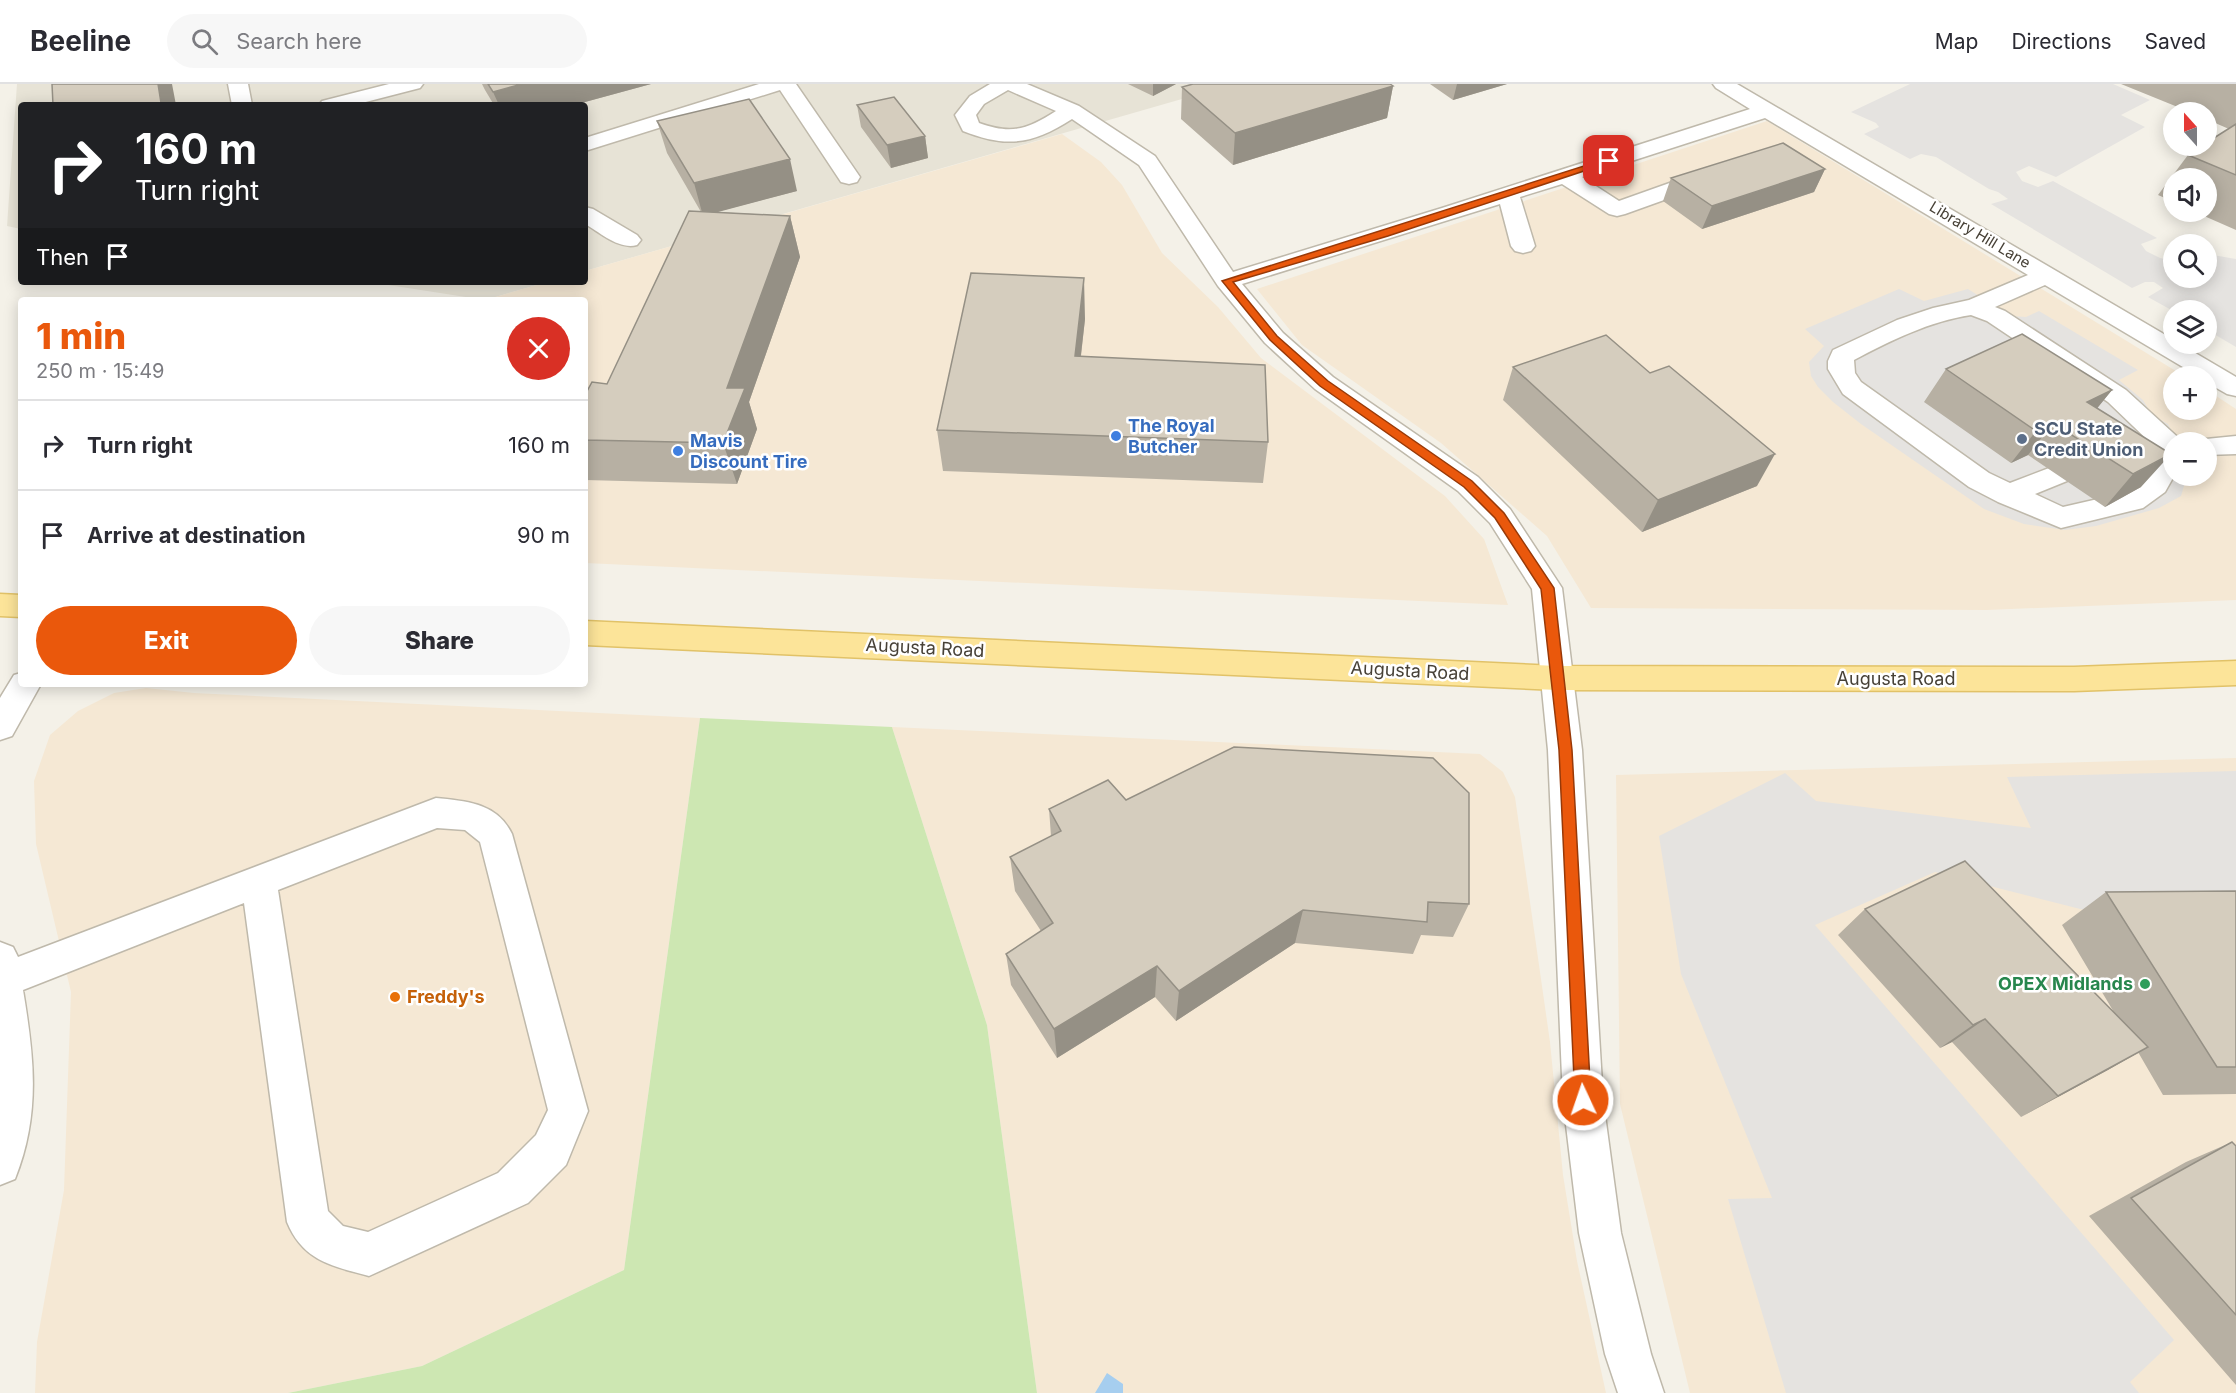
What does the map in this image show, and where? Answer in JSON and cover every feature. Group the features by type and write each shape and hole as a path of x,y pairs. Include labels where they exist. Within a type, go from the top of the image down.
{"main road":[{"path":"0,605 18,606"},
{"name":"Augusta Road","path":"588,633 1557,678 2074,679 2236,673"}],"street":[{"path":"238,84 241,102"},
{"path":"341,102 413,84"},
{"path":"588,144 780,84"},
{"path":"786,84 849,177"},
{"path":"1004,84 978,100 965,115 970,127 986,134 1010,139 1036,132 1072,110"},
{"path":"1010,84 1072,110 1147,161 1227,281 1274,338 1324,383 1468,484 1500,516 1547,588 1565,750 1583,1100 1600,1233 1628,1354 1641,1393"},
{"name":"Library Hill Lane","path":"1723,84 2236,388"},
{"path":"1227,281 1508,194 1767,110"},
{"path":"1794,147 1816,139"},
{"path":"1564,176 1617,209 1728,170"},
{"path":"1508,194 1522,246"},
{"path":"588,216 629,240"},
{"path":"2047,275 1974,307 1951,309 1860,346 1842,356 1839,365 1842,377 1852,388 1979,480 2061,518 2133,501 2155,485 2163,469"},
{"path":"1974,307 1996,316 2117,396 2163,439"},
{"path":"2217,446 2236,445"},
{"path":"2135,454 2163,450"},
{"path":"2008,495 2046,467"},
{"path":"2008,495 2031,501 2081,490"},
{"path":"0,727 23,687"},
{"path":"0,1164 14,1101 13,1050 2,970 259,883 436,813 473,816 495,834 568,1111 551,1150 513,1188 369,1254 332,1245 308,1222 259,883"}],"shaded area":[{"path":"17,84 1234,84 588,270 588,102 18,102 18,228 7,226"},
{"path":"1910,84 2113,84 2150,100 2121,115 2145,127 2056,177 2029,166 2016,172 2022,181 2038,187 2053,181 2157,238 2141,244 2146,251 2163,259 2163,288 2154,282 2145,282 2132,288 1991,204 2008,199 1998,192 1989,189 1936,157 1921,154 1910,159 1864,134 1879,127 1876,123 1851,112"},
{"path":"1767,121 2168,366 2163,366 2163,420 2217,420 2217,397 2236,409 2236,600 1987,610 1591,608 1547,536 1441,443 1302,345 1257,289"},
{"path":"1062,134 1101,162 1122,185 1162,253 1218,307 1261,358 1445,496 1484,539 1508,605 588,563 588,297 495,297 537,285 588,285 588,270"},
{"path":"2217,256 2236,259 2236,347 2217,336 2217,300 2163,300 2163,305 2148,297 2163,288 2217,288"},
{"path":"388,285 537,285 495,297 466,297"},
{"path":"1899,289 1924,301 1968,289 2011,316 2026,317 2039,311 2138,370 2119,380 2143,400 2152,415 2168,424 2172,432 2163,432 2163,486 2184,486 2181,496 2159,508 2096,526 2065,530 2024,524 1984,509 1861,424 1818,387 1811,376 1809,362 1824,346 1805,329"},
{"path":"146,688 194,693 700,718 624,1270 422,1366 288,1393 35,1393 37,1342 64,1190 71,992 36,844 34,781 50,735 78,711 114,693"},
{"path":"892,727 1480,754 1503,772 1515,797 1550,1042 1563,1175 1577,1261 1606,1393 1037,1393 987,1025"},
{"path":"2236,758 2236,1393 1690,1393 1620,1104 1616,775"},
{"path":"2236,771 2236,911 2100,914 1935,872 1815,925 2174,1340 2130,1382 2139,1393 1786,1393 1728,1199 1772,1198 1681,974 1659,836 1785,773 1816,801 2031,828 2007,777"}],"green space":[{"path":"700,718 892,727 987,1025 1037,1393 288,1393 422,1366 624,1270"}],"water":[{"path":"1107,1373 1123,1384 1123,1393 1095,1393"}],"building":[{"path":"52,84 158,84 161,102 53,102"},
{"path":"488,84 522,84 493,92"},
{"path":"1193,84 1390,84 1393,86 1235,133 1182,87"},
{"path":"894,97 925,136 887,145 857,105"},
{"path":"749,99 790,159 694,183 657,121"},
{"path":"2236,124 2236,175 2190,156 2217,156 2217,136"},
{"path":"1783,143 1825,169 1712,206 1671,178"},
{"path":"689,211 790,216 727,388 745,388 723,443 588,440 588,389 592,382 607,384"},
{"path":"971,273 1084,278 1075,356 1265,365 1268,442 937,430"},
{"path":"2022,334 2112,390 2087,402 2163,449 2163,458 2133,474 2053,423 2036,431 1946,369"},
{"path":"1606,335 1650,373 1669,366 1775,454 1658,500 1513,367"},
{"path":"1234,747 1433,758 1469,793 1469,904 1428,902 1427,922 1303,910 1179,991 1157,966 1054,1029 1006,954 1053,923 1010,857 1061,831 1049,809 1108,780 1126,800"},
{"path":"1965,861 2148,1047 2058,1096 1985,1019 1973,1025 1865,909"},
{"path":"2236,891 2236,1067 2217,1067 2106,892"},
{"path":"2232,1142 2236,1146 2236,1315 2131,1198"}],"place":[{"name":"The Royal Butcher","path":"1116,436"},
{"name":"SCU State Credit Union","path":"2022,439"},
{"name":"Mavis Discount Tire","path":"678,451"},
{"name":"OPEX Midlands","path":"2145,984"},
{"name":"Freddy's","path":"395,997"}],"route":[{"path":"1583,1100 1565,750 1547,588 1500,516 1468,484 1324,383 1274,338 1227,281 1385,234 1609,161"}]}
